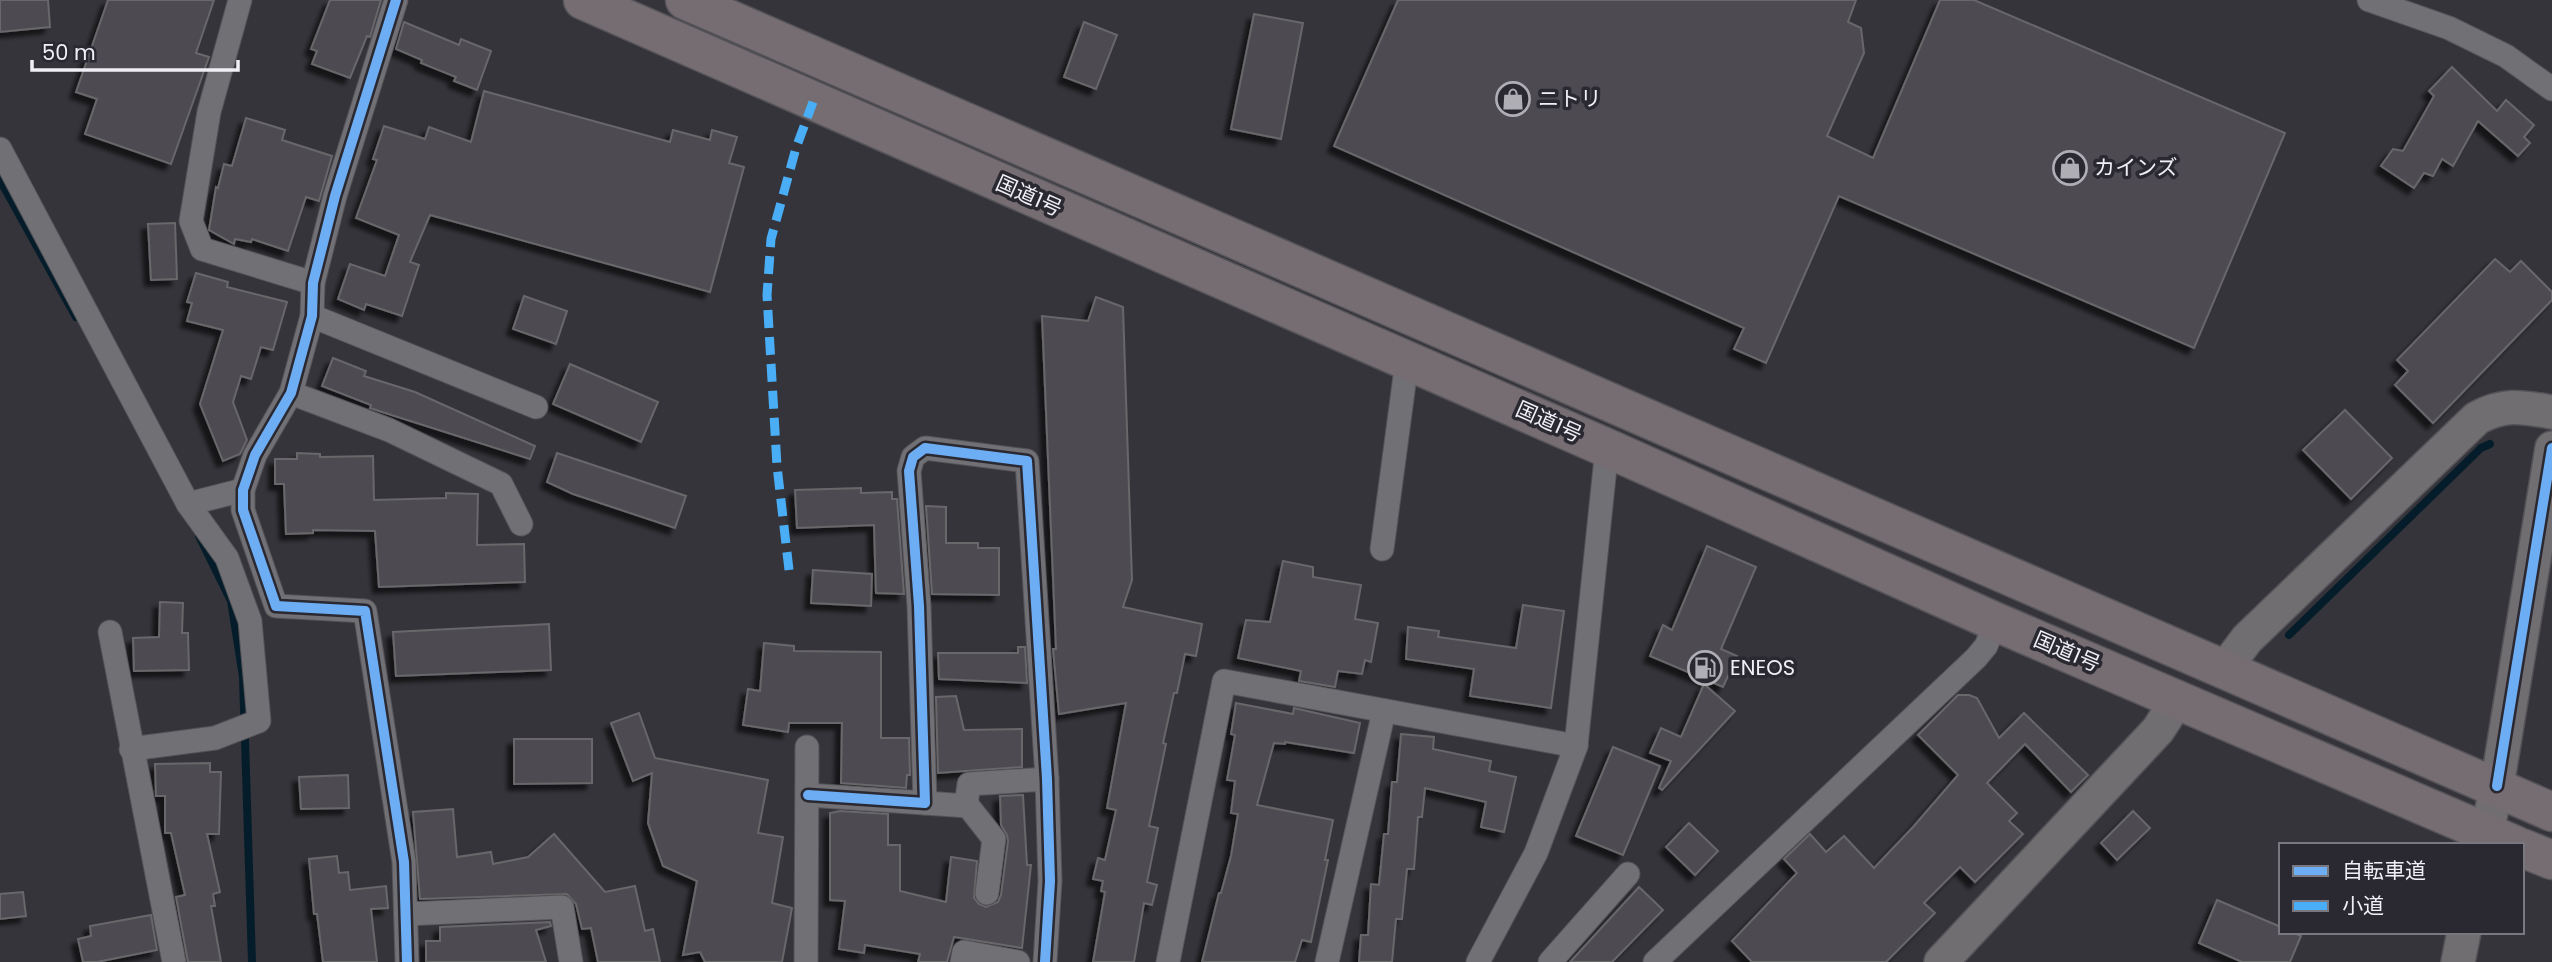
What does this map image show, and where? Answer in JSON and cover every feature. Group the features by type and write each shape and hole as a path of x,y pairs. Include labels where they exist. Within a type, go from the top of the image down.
{"highway":[{"name":"国道1号","path":"583,0 1607,448 1996,622 2507,843"},
{"name":"国道1号","path":"685,0 734,11 1429,325 2497,786 2547,810"}],"street":[{"path":"240,0 209,112 191,222 202,248 313,283"},
{"path":"396,0 335,196 313,283 312,316 291,393 255,455 243,490 243,510 276,606 365,611 404,862 407,962"},
{"path":"2369,0 2449,28 2495,50 2552,89"},
{"path":"0,149 187,504 227,558 250,621 259,721 215,738 131,749"},
{"path":"312,316 536,407"},
{"path":"1382,549 1406,360"},
{"path":"291,393 388,430 501,484 521,524"},
{"path":"2229,670 2235,655 2247,639 2477,418 2496,408 2523,407 2552,412"},
{"path":"925,803 919,607 909,471 913,457 925,448 1027,461 1047,779 1049,881 1045,962"},
{"path":"1478,962 1536,853 1576,746 1607,448"},
{"path":"2515,843 2497,786 2552,448"},
{"path":"187,504 243,490"},
{"path":"1655,962 1976,658 1986,646 1996,622"},
{"path":"110,632 174,962"},
{"path":"1168,962 1224,681 1576,746"},
{"path":"1941,962 2158,730 2178,699"},
{"path":"1326,962 1384,711"},
{"path":"806,962 807,747"},
{"path":"987,893 993,839 966,805 969,784 1047,779"},
{"path":"808,795 966,805"},
{"path":"1550,962 1628,874"},
{"path":"406,914 562,907 571,962"},
{"path":"2458,962 2465,934"},
{"path":"961,962 964,952 1018,962"}],"building":[{"path":"0,0 48,0 50,27 0,32"},
{"path":"108,0 214,0 196,53 209,57 171,164 85,134 97,99 76,92"},
{"path":"330,0 381,0 370,37 367,36 350,78 312,64 317,51 311,49"},
{"path":"1398,0 1856,0 1848,22 1861,28 1864,53 1827,136 1873,158 1940,0 1974,0 2285,133 2194,348 1839,196 1766,363 1734,349 1744,328 1334,146"},
{"path":"1254,14 1303,23 1281,139 1231,129"},
{"path":"404,22 459,45 461,39 491,51 477,90 454,81 456,77 421,63 422,60 396,49"},
{"path":"1084,22 1117,35 1096,89 1064,77"},
{"path":"2452,67 2497,111 2506,100 2534,125 2524,137 2530,143 2518,156 2478,121 2453,166 2442,159 2433,176 2424,173 2414,188 2381,166 2393,149 2403,151 2434,96 2429,91"},
{"path":"484,91 670,142 673,130 710,140 712,130 737,137 729,163 744,167 710,292 430,215 410,262 419,265 402,316 366,304 364,310 338,299 350,264 385,276 399,235 356,218 377,160 373,159 384,126 425,139 429,127 471,142"},
{"path":"246,118 285,130 282,140 332,156 319,201 306,197 288,251 252,239 251,242 235,239 234,244 209,230 216,187 218,188 224,164 232,166"},
{"path":"175,223 177,279 151,280 148,224"},
{"path":"2495,259 2510,272 2521,261 2552,292 2552,300 2433,423 2395,385 2408,371 2397,360"},
{"path":"196,273 228,282 227,287 287,302 273,350 261,347 251,379 241,376 233,402 247,440 240,454 223,461 200,404 223,330 187,321 192,303 187,302"},
{"path":"524,296 567,311 556,344 513,329"},
{"path":"1096,297 1123,307 1132,580 1123,607 1202,624 1196,656 1185,654 1163,743 1166,744 1149,826 1158,828 1147,882 1157,885 1152,905 1144,903 1134,962 1093,962 1105,892 1101,891 1103,881 1093,879 1098,858 1105,860 1116,810 1107,808 1126,703 1059,714 1053,649 1056,649 1042,316 1088,321"},
{"path":"333,358 366,371 364,376 415,392 535,446 530,459 370,408 371,405 322,386"},
{"path":"570,364 658,402 641,442 553,404"},
{"path":"2345,410 2392,458 2351,499 2303,450"},
{"path":"297,453 320,454 320,457 373,456 374,500 446,498 446,493 478,494 477,545 524,544 525,582 379,587 375,531 313,530 313,533 286,534 284,484 275,484 275,459 297,459"},
{"path":"557,453 686,496 675,528 573,494 547,482"},
{"path":"861,488 861,493 892,492 892,499 897,499 904,594 876,593 874,525 797,528 795,490"},
{"path":"926,506 946,507 946,543 978,543 978,548 999,548 999,595 932,594"},
{"name":"ENEOS","path":"1707,546 1756,567 1721,649 1737,656 1723,687 1650,656 1663,625 1672,630"},
{"path":"1283,561 1313,567 1313,577 1361,585 1355,619 1378,623 1371,662 1365,660 1362,674 1338,671 1335,687 1299,681 1301,671 1238,658 1246,620 1270,622"},
{"path":"813,570 872,574 871,606 811,603"},
{"path":"160,602 183,603 182,633 188,633 189,670 134,671 133,638 159,637"},
{"path":"1523,605 1564,611 1551,708 1470,696 1474,669 1406,659 1408,627 1439,631 1438,637 1516,648"},
{"path":"549,624 551,670 396,676 393,632"},
{"path":"764,643 794,646 794,651 881,652 881,738 909,738 910,775 907,775 906,788 841,783 842,723 789,723 788,732 743,725 748,689 760,691"},
{"path":"1018,647 1025,647 1027,683 939,679 938,653 1018,653"},
{"path":"1704,684 1735,711 1662,790 1659,788 1671,761 1650,753 1661,728 1681,737"},
{"path":"1958,695 1977,698 1999,738 2024,713 2088,775 2071,792 2025,744 1987,783 2017,813 2009,821 2023,834 1975,882 1960,867 1924,903 1935,913 1886,962 1752,962 1732,941 1797,873 1784,859 1810,834 1826,852 1844,836 1874,868 1958,775 1918,735"},
{"path":"956,696 964,730 1022,729 1022,767 938,773 936,697"},
{"path":"1236,703 1293,714 1294,708 1360,723 1354,753 1285,742 1274,743 1257,805 1333,820 1325,860 1328,860 1311,942 1302,940 1295,962 1202,962 1231,856 1238,814 1231,813 1235,781 1227,780 1235,735 1231,734"},
{"path":"639,713 655,758 768,780 758,833 783,837 772,903 792,908 782,962 705,962 700,952 683,955 697,881 663,866 648,823 652,773 633,781 611,723"},
{"path":"1401,734 1434,737 1433,749 1491,761 1489,771 1516,777 1504,832 1481,827 1486,802 1425,788 1422,817 1418,817 1414,869 1407,869 1402,919 1396,919 1392,962 1359,962 1361,935 1368,935 1371,884 1379,885 1384,834 1388,834 1392,782 1397,782"},
{"path":"514,739 592,739 592,783 514,784"},
{"path":"1613,747 1660,766 1623,855 1576,836"},
{"path":"210,763 210,772 221,772 219,834 207,834 220,892 213,894 215,906 211,906 221,962 188,962 176,897 185,895 171,833 165,833 165,796 156,796 155,764"},
{"path":"348,775 349,808 301,809 299,777"},
{"path":"1023,795 1027,865 1031,865 1022,948 954,937 947,962 918,962 920,954 865,945 864,953 839,949 845,901 830,900 830,813 840,811 888,814 888,845 900,845 900,891 946,902 951,857 977,861 974,898 986,907 998,902 1001,895 1008,841 1001,825 1000,796"},
{"path":"453,809 457,857 491,852 493,864 528,857 554,834 605,892 635,886 645,931 653,929 660,962 598,962 591,928 582,929 576,904 567,894 420,899 413,812"},
{"path":"2133,811 2150,828 2117,860 2101,843"},
{"path":"1689,823 1718,851 1695,875 1666,847"},
{"path":"337,856 339,873 348,872 350,890 386,886 388,908 371,909 377,962 323,962 317,914 314,914 309,859"},
{"path":"1639,887 1663,910 1612,962 1570,962"},
{"path":"23,892 26,916 0,919 0,894"},
{"path":"2217,900 2279,926 2279,934 2301,936 2290,962 2242,962 2199,943"},
{"path":"151,915 157,950 97,962 83,962 78,939 91,936 90,926"},
{"path":"550,922 551,926 536,930 546,962 426,962 426,941 440,941 440,927"}],"waterway":[{"path":"0,180 76,317"},
{"path":"2289,635 2481,448 2490,444"},
{"path":"199,536 231,601 243,677 252,962"}],"marked path":[{"path":"789,570 777,466 767,295 771,239 796,148 813,102"}],"cycle path":[{"path":"396,0 335,196 313,283 312,316 291,393 255,455 243,490 243,510 276,606 365,611 404,862 407,962"},
{"path":"808,795 925,803 919,606 909,471 913,457 925,448 1027,461 1047,779 1050,881 1045,962"},
{"path":"2497,786 2552,448"}],"place":[{"name":"ニトリ","path":"1513,99"},
{"name":"カインズ","path":"2070,168"},
{"name":"ENEOS","path":"1705,668"}]}
